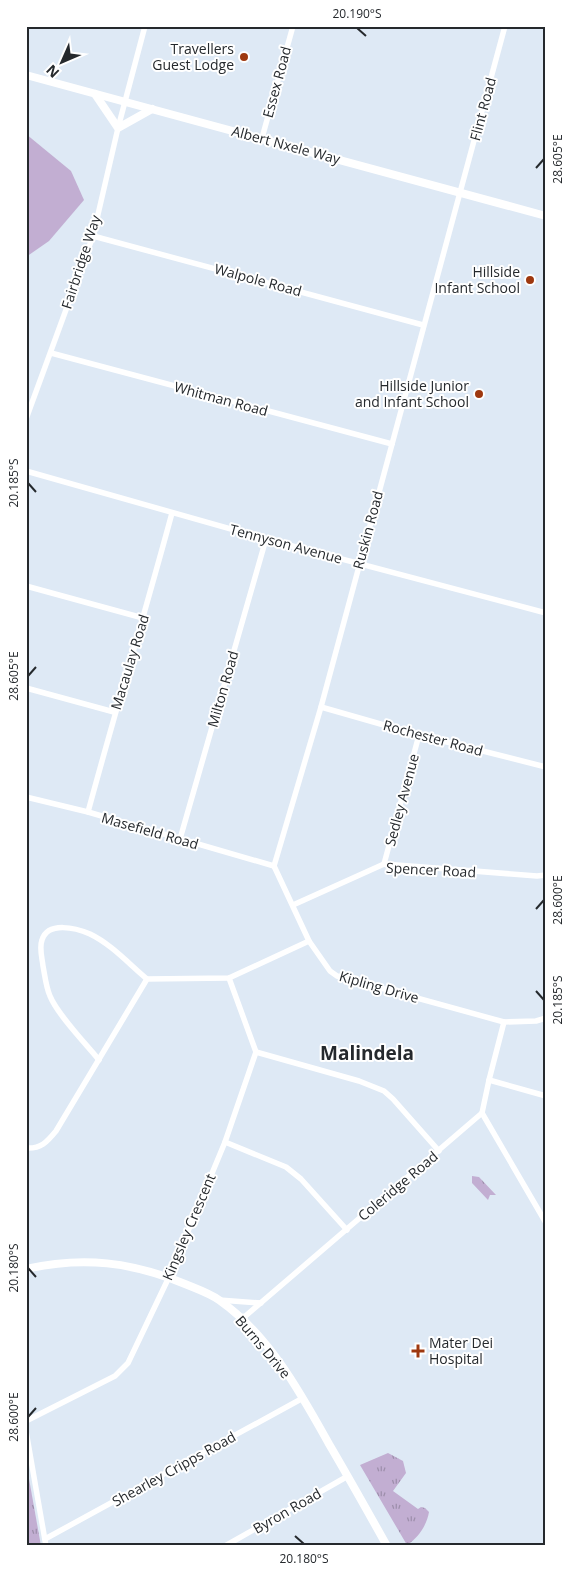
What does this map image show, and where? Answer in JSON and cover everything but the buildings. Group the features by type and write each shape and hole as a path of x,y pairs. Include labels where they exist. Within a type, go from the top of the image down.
{"main road":[{"name":"Albert Nxele Way","path":"26,75 546,216"},
{"path":"95,94 118,128 152,109"},
{"path":"26,1262 41,1266"},
{"name":"Burns Drive","path":"26,1269 91,1262 120,1264 169,1277 220,1300 242,1319 278,1360 303,1398 387,1546"}],"street":[{"name":"Fairbridge Way","path":"26,420 93,236 118,128 145,26"},
{"name":"Essex Road","path":"262,138 293,26"},
{"name":"Flint Road","path":"460,193 505,26"},
{"name":"Ruskin Road","path":"274,866 320,707 460,193"},
{"name":"Walpole Road","path":"93,236 423,325"},
{"name":"Whitman Road","path":"51,353 392,444"},
{"name":"Tennyson Avenue","path":"26,471 266,539 546,613"},
{"name":"Macaulay Road","path":"88,812 114,712 143,618 172,513"},
{"name":"Milton Road","path":"180,840 266,539"},
{"path":"26,586 143,618"},
{"path":"26,688 114,712"},
{"name":"Rochester Road","path":"320,707 546,767"},
{"name":"Sedley Avenue","path":"384,864 420,735"},
{"name":"Masefield Road","path":"26,797 88,812 274,866"},
{"name":"Spencer Road","path":"293,905 384,864 537,876 546,875"},
{"name":"Kipling Drive","path":"274,866 309,941 330,971 342,978 504,1022 536,1021 546,1018"},
{"path":"99,1060 58,1010 50,997 40,949 42,938 47,932 56,928 67,928 89,934 106,944 147,980 229,978 309,941"},
{"path":"229,978 256,1052 359,1081 384,1091 439,1151"},
{"path":"26,1148 35,1148 49,1140 147,980"},
{"path":"504,1022 482,1113 546,1223"},
{"name":"Kingsley Crescent","path":"26,1421 115,1376 128,1363 169,1277 225,1142 256,1052"},
{"path":"489,1080 546,1096"},
{"name":"Coleridge Road","path":"242,1319 482,1113"},
{"path":"225,1142 286,1167 301,1179 347,1230"},
{"path":"220,1300 261,1303"},
{"name":"Shearley Cripps Road","path":"45,1543 303,1398"},
{"path":"26,1431 45,1543"},
{"name":"Byron Road","path":"225,1546 348,1476"}],"green space":[{"path":"26,134 71,171 84,200 49,241 26,257"},
{"path":"472,1176 479,1177 496,1195 490,1195 488,1200 472,1183"},
{"path":"388,1453 403,1461 406,1473 393,1491 418,1509 421,1507 425,1508 429,1512 421,1531 407,1545 360,1465"},
{"path":"26,1462 41,1546 26,1546"}],"place":[{"name":"Travellers Guest Lodge","path":"244,57"},
{"name":"Hillside Infant School","path":"530,280"},
{"name":"Hillside Junior and Infant School","path":"479,394"},
{"name":"Mater Dei Hospital","path":"418,1351"}],"district":[{"name":"Malindela","path":"367,1053"}]}
